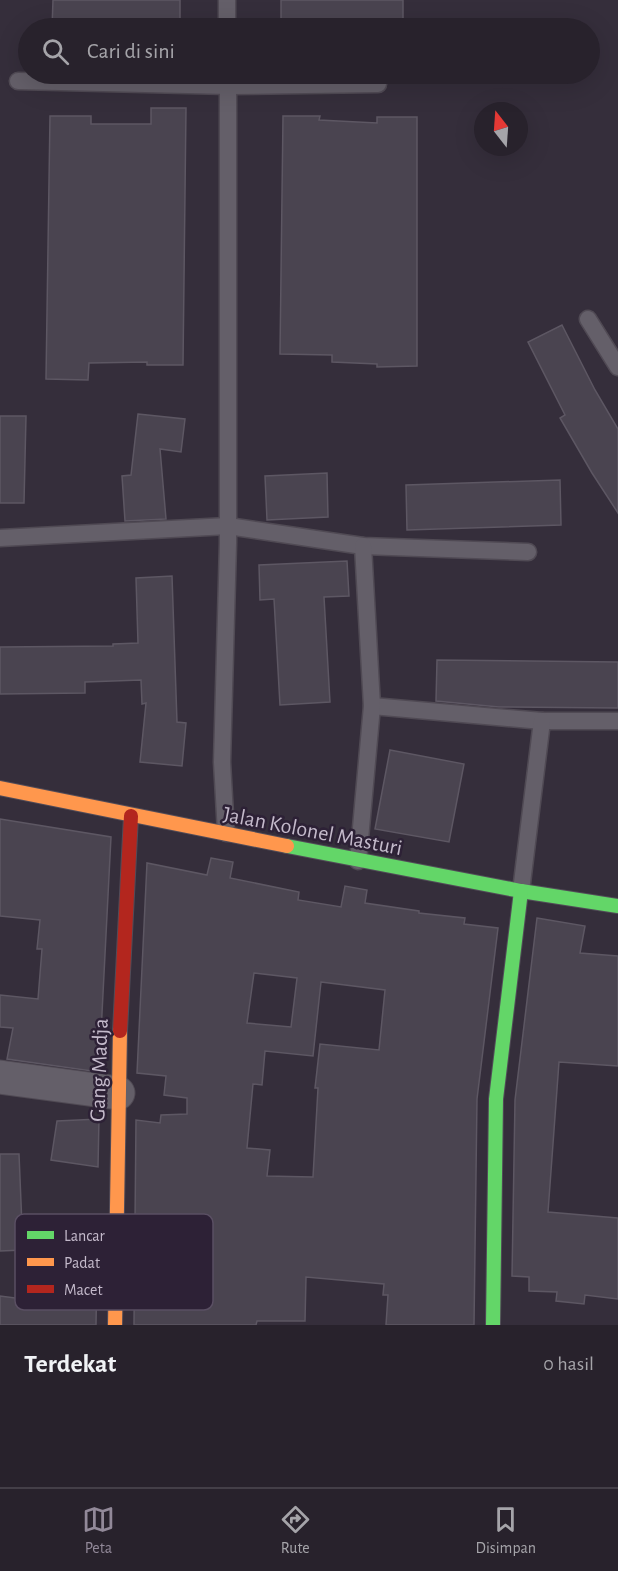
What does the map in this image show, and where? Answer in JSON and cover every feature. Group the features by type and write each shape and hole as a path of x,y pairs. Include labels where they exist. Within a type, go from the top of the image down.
{"street":[{"name":"Jalan Kolonel Masturi","path":"0,788 358,861 618,906"},
{"name":"Gang Madja","path":"116,1214 118,1093 131,816"},
{"path":"493,1325 496,1099 521,891"},
{"path":"0,1077 118,1093"},
{"name":"Gang Madja","path":"115,1310 115,1325"}],"lane":[{"path":"227,0 227,18"},
{"path":"226,833 222,762 228,526 229,84"},
{"path":"588,320 618,367"},
{"path":"0,538 228,526 363,546 528,552"},
{"path":"358,861 372,706 363,546"},
{"path":"372,706 542,721 618,721"},
{"path":"521,891 542,721"}],"building":[{"path":"53,0 180,0 180,18 52,18"},
{"path":"281,0 403,0 403,18 281,18"},
{"path":"151,108 186,108 183,365 147,365 147,362 89,363 88,380 46,379 50,116 91,116 91,124 151,124"},
{"path":"283,116 320,116 319,120 377,123 377,117 417,117 417,366 377,367 377,364 332,362 332,355 280,354"},
{"path":"562,325 618,429 618,513 560,418 565,415 528,342"},
{"path":"138,414 185,419 181,452 160,449 166,519 125,521 122,476 131,475"},
{"path":"0,416 26,416 24,503 0,503"},
{"path":"327,473 328,517 267,520 265,476"},
{"path":"560,480 561,525 407,530 406,485"},
{"path":"347,561 349,596 324,597 330,702 280,705 274,599 260,600 259,565"},
{"path":"172,576 177,722 186,723 182,766 140,762 146,703 142,704 141,680 85,682 85,693 0,694 0,647 113,646 113,644 138,643 136,578"},
{"path":"437,660 618,662 618,708 499,707 436,701"},
{"path":"390,750 464,764 449,842 375,829"},
{"path":"0,819 111,837 99,1072 7,1059 13,1028 0,1027 0,995 38,999 42,949 37,949 40,920 0,916"},
{"path":"211,858 233,862 230,878 299,892 298,900 341,907 345,886 367,890 365,903 419,911 419,913 465,918 464,924 498,928 477,1099 474,1325 386,1325 388,1295 383,1295 384,1284 306,1277 305,1321 257,1321 256,1325 134,1325 134,1310 213,1310 213,1214 135,1214 136,1120 160,1123 161,1115 187,1114 187,1098 164,1095 166,1076 137,1073 147,863 207,875","holes":["254,973 297,978 291,1027 247,1023","321,982 385,990 379,1050 320,1044 315,1088 318,1088 313,1177 267,1176 270,1150 247,1148 253,1084 262,1085 265,1051 313,1056"]},
{"path":"537,918 585,926 580,953 618,956 618,1066 559,1062 548,1212 618,1218 618,1299 585,1295 584,1304 556,1301 557,1292 529,1291 529,1277 512,1276 515,1100"},
{"path":"99,1119 98,1167 51,1160 57,1121"},
{"path":"0,1154 19,1154 22,1214 15,1214 15,1250 0,1251"},
{"path":"0,1296 15,1298 15,1310 96,1310 96,1325 0,1325"}],"traffic: fast":[{"path":"287,846 521,891 618,906"},
{"path":"493,1325 496,1099 521,891"}],"traffic: slow":[{"path":"0,788 287,846"},
{"path":"117,1214 120,1031"},
{"path":"115,1310 115,1325"}],"traffic: jam":[{"path":"120,1031 131,816"}]}
